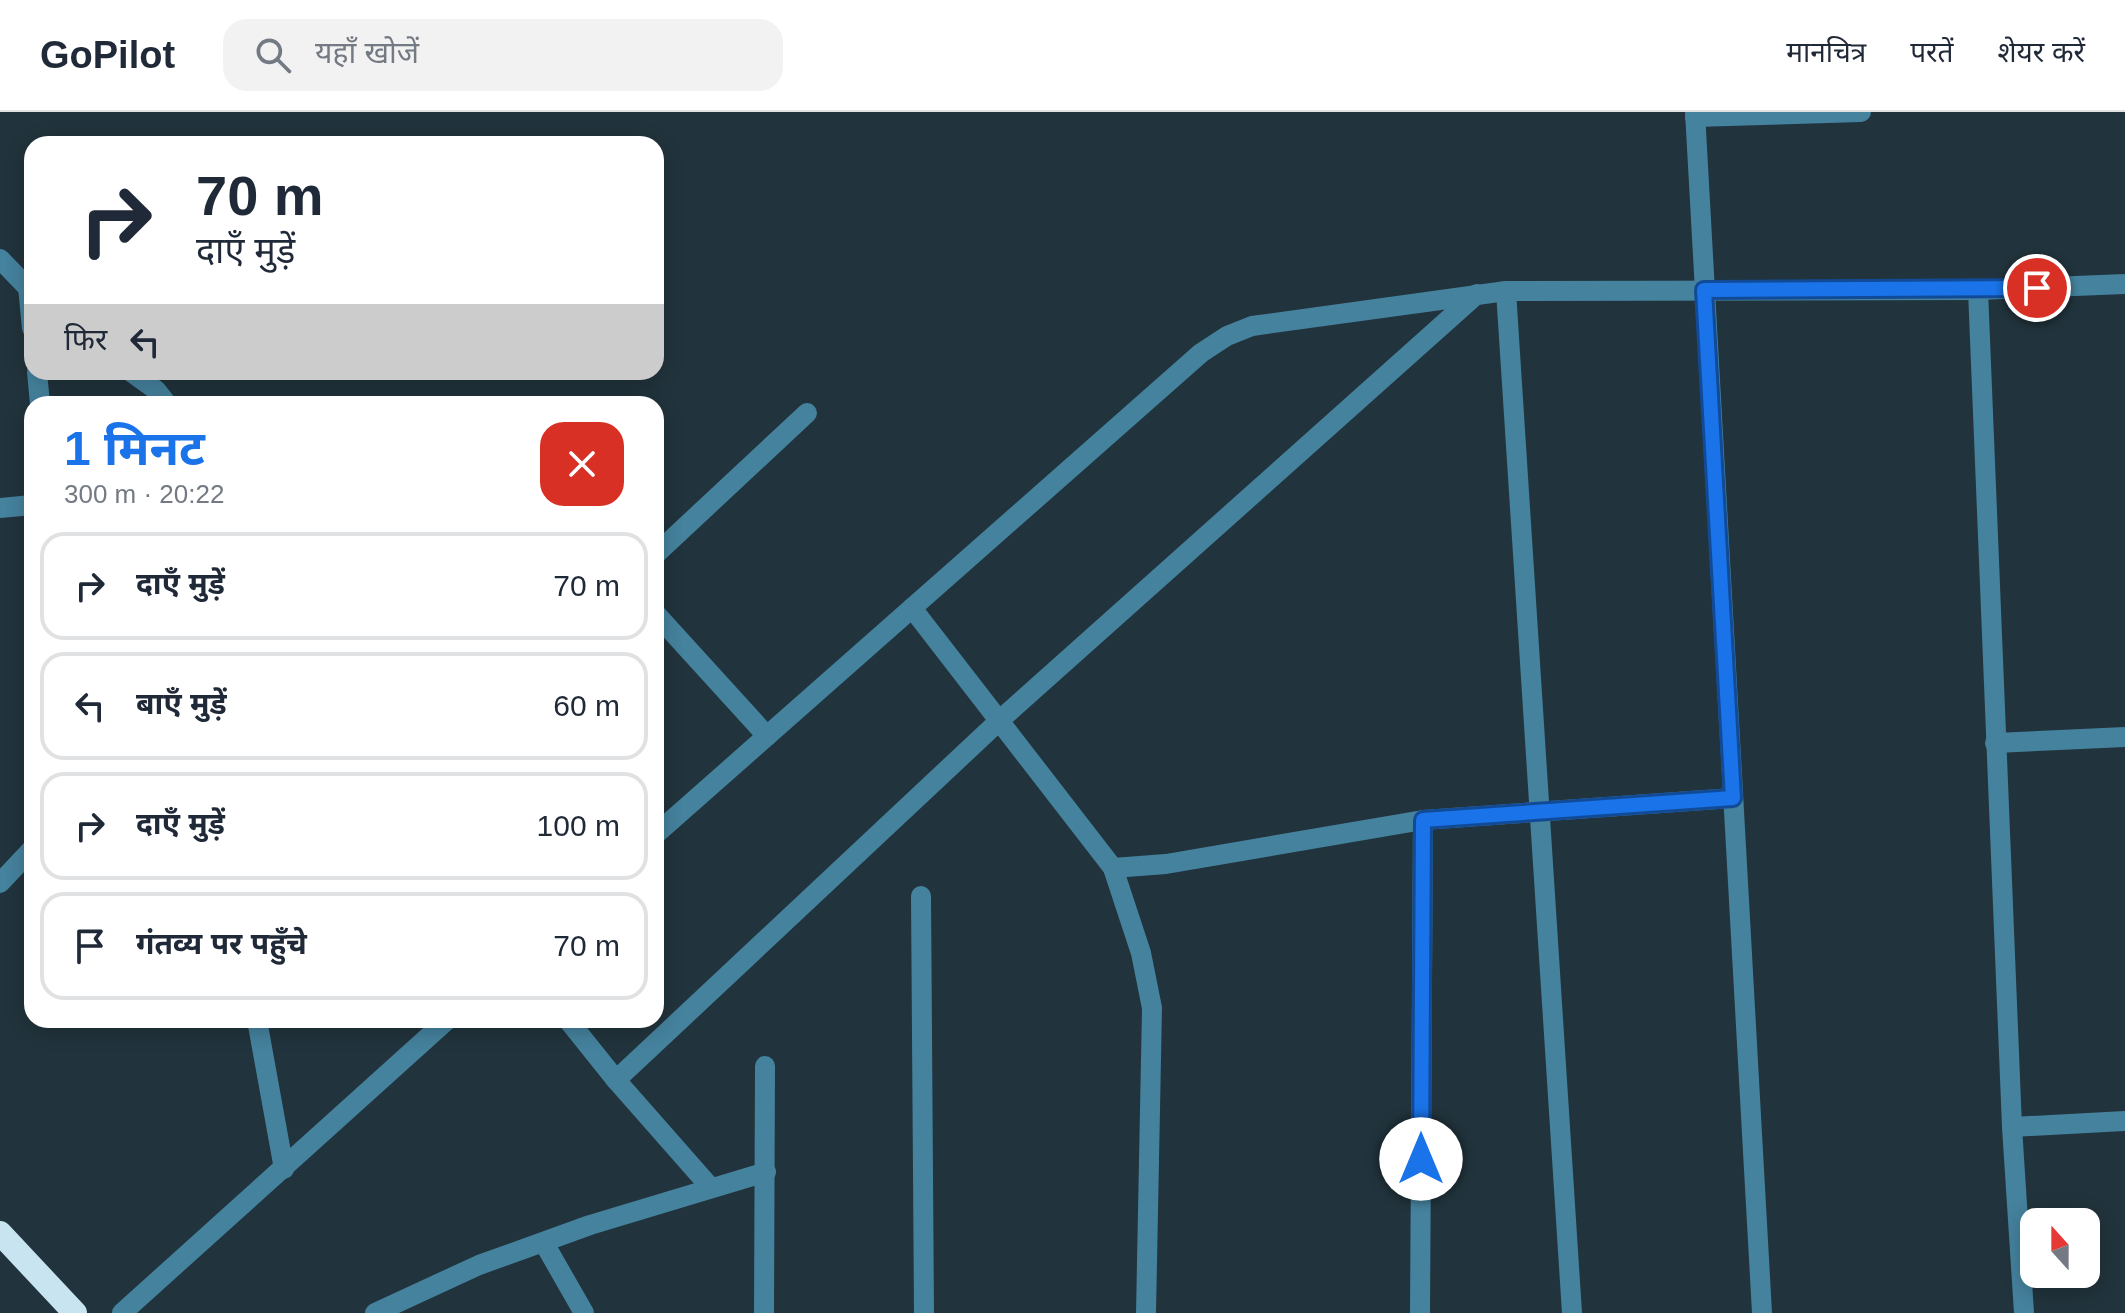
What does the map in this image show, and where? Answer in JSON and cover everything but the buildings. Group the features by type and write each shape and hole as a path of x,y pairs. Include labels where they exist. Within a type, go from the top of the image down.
{"highway":[{"path":"0,1233 75,1313"}],"street":[{"path":"1762,1313 1695,114 1861,112"},
{"path":"0,259 24,284"},
{"path":"664,827 1201,353 1227,336 1252,326 1506,291 1978,290 2125,284"},
{"path":"1978,290 2012,1127 2024,1313"},
{"path":"1506,291 1572,1313"},
{"path":"616,1080 1000,720 1477,294"},
{"path":"142,380 161,396"},
{"path":"664,547 807,413"},
{"path":"0,508 24,506"},
{"path":"912,608 1113,868 1141,953 1152,1008 1146,1313"},
{"path":"664,623 767,736"},
{"path":"1995,743 2125,737"},
{"path":"1113,868 1166,864 1423,820 1733,798"},
{"path":"1420,1313 1423,820"},
{"path":"0,883 24,858"},
{"path":"921,896 924,1313"},
{"path":"258,1028 284,1169"},
{"path":"122,1313 438,1028"},
{"path":"574,1028 711,1188"},
{"path":"764,1313 765,1066"},
{"path":"2012,1127 2125,1121"},
{"path":"375,1313 479,1265 590,1225 766,1172"},
{"path":"544,1243 584,1313"}],"route":[{"path":"1421,1159 1423,820 1733,798 1704,290 2037,288"}]}
